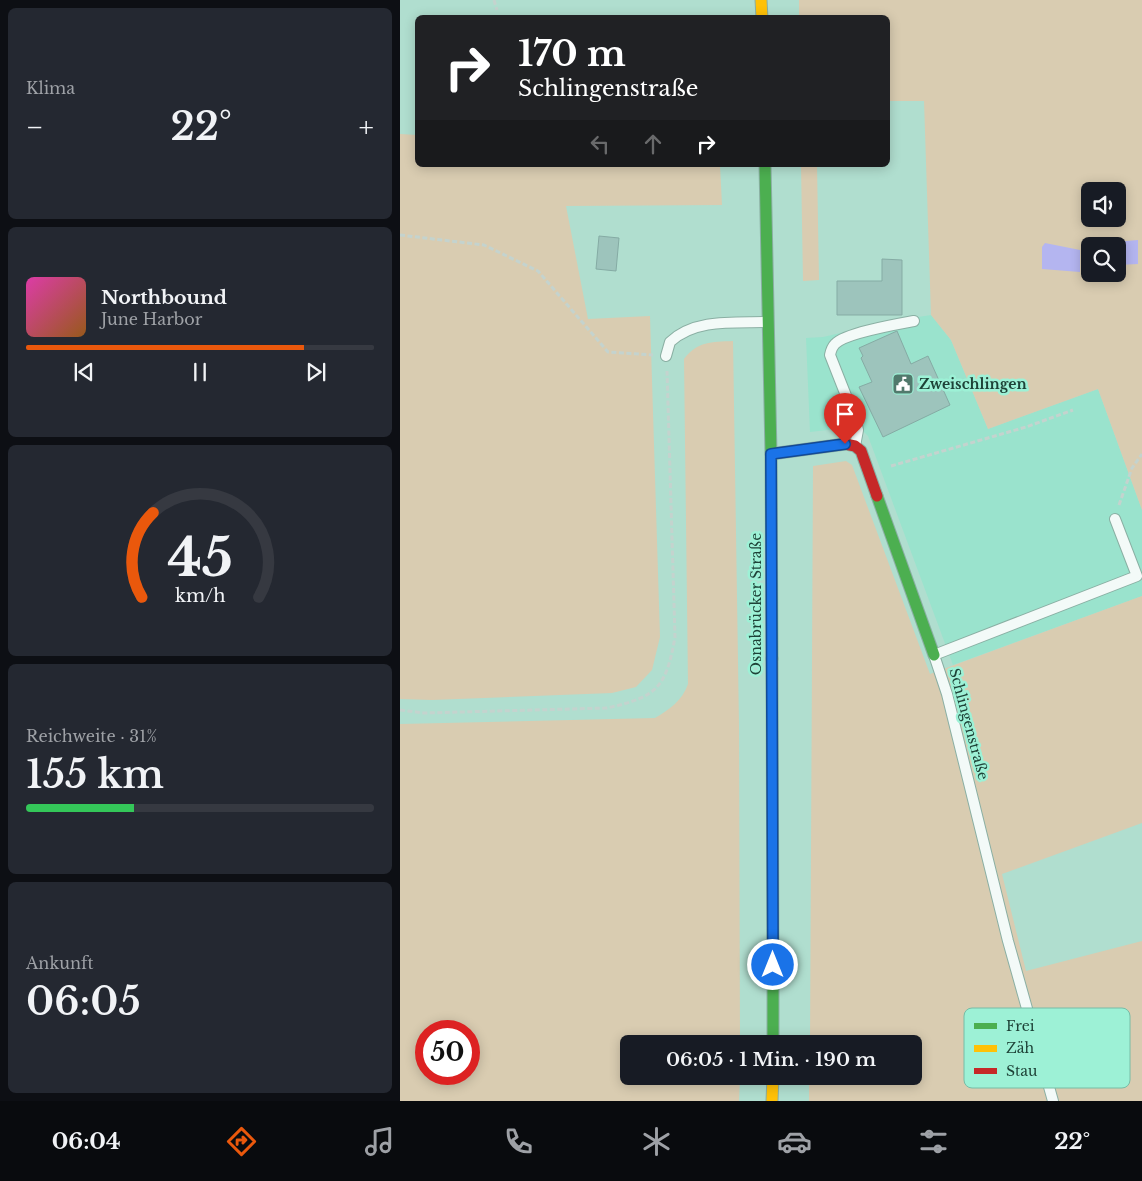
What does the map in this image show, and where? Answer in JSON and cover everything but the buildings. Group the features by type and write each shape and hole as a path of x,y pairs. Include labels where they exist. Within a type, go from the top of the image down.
{"main road":[{"path":"761,0 762,15"},
{"name":"Osnabrücker Straße","path":"765,167 771,454 773,1035"},
{"path":"771,454 845,444 855,446"},
{"name":"Schlingenstraße","path":"855,446 865,460 934,655"},
{"path":"772,1101 773,1085"}],"lane":[{"path":"855,446 858,430 830,355 832,348 836,342 854,335 914,321"},
{"path":"666,356 670,342 688,330 720,323 768,322"},
{"path":"934,655 1137,576 1115,519"},
{"name":"Schlingenstraße","path":"934,655 949,702 1008,941 1027,1008"},
{"name":"Schlingenstraße","path":"1049,1088 1053,1101"}],"path":[{"path":"494,0 497,10"},
{"path":"400,235 484,245 538,271 608,352 666,356 674,637 666,674 656,690 635,702 607,708 424,713 400,710"},
{"path":"888,468 1073,410"},
{"path":"1115,519 1132,468 1142,454"}],"shaded area":[{"path":"799,0 1142,0 1142,510 1098,389 988,429 951,340 931,315 924,101 890,101 890,15 799,15"},
{"path":"400,134 415,135 415,167 720,167 722,205 566,206 588,319 650,316 660,637 652,670 636,687 612,693 432,700 400,699"},
{"path":"801,167 817,167 819,280 803,281"},
{"path":"931,315 951,340 988,429 1098,389 1142,510 1142,596 953,665 868,436 863,431 845,428 810,432 806,338 823,337 892,321"},
{"path":"733,341 739,725 740,1035 620,1035 620,1085 740,1085 739,1101 400,1101 400,724 655,718 679,700 688,684 684,359 694,349 712,342"},
{"path":"846,461 852,465 930,674 1142,596 1142,823 1002,874 1026,971 1142,941 1142,1101 809,1101 809,1085 922,1085 922,1035 810,1035 813,466"}],"water":[{"path":"1138,240 1138,264 1126,265 1126,241"},
{"path":"1045,243 1080,250 1080,272 1042,269 1042,247"}],"traffic: fast":[{"path":"765,167 771,454 772,659"},
{"path":"877,496 934,655"},
{"path":"773,978 773,1035"}],"traffic: slow":[{"path":"761,0 762,15"},
{"path":"772,659 773,978"},
{"path":"772,1101 773,1085"}],"traffic: jam":[{"path":"771,454 845,444 855,446 861,451 877,496"}],"place":[{"name":"Zweischlingen","path":"903,384"}],"route":[{"path":"773,965 771,454 845,444"}]}
